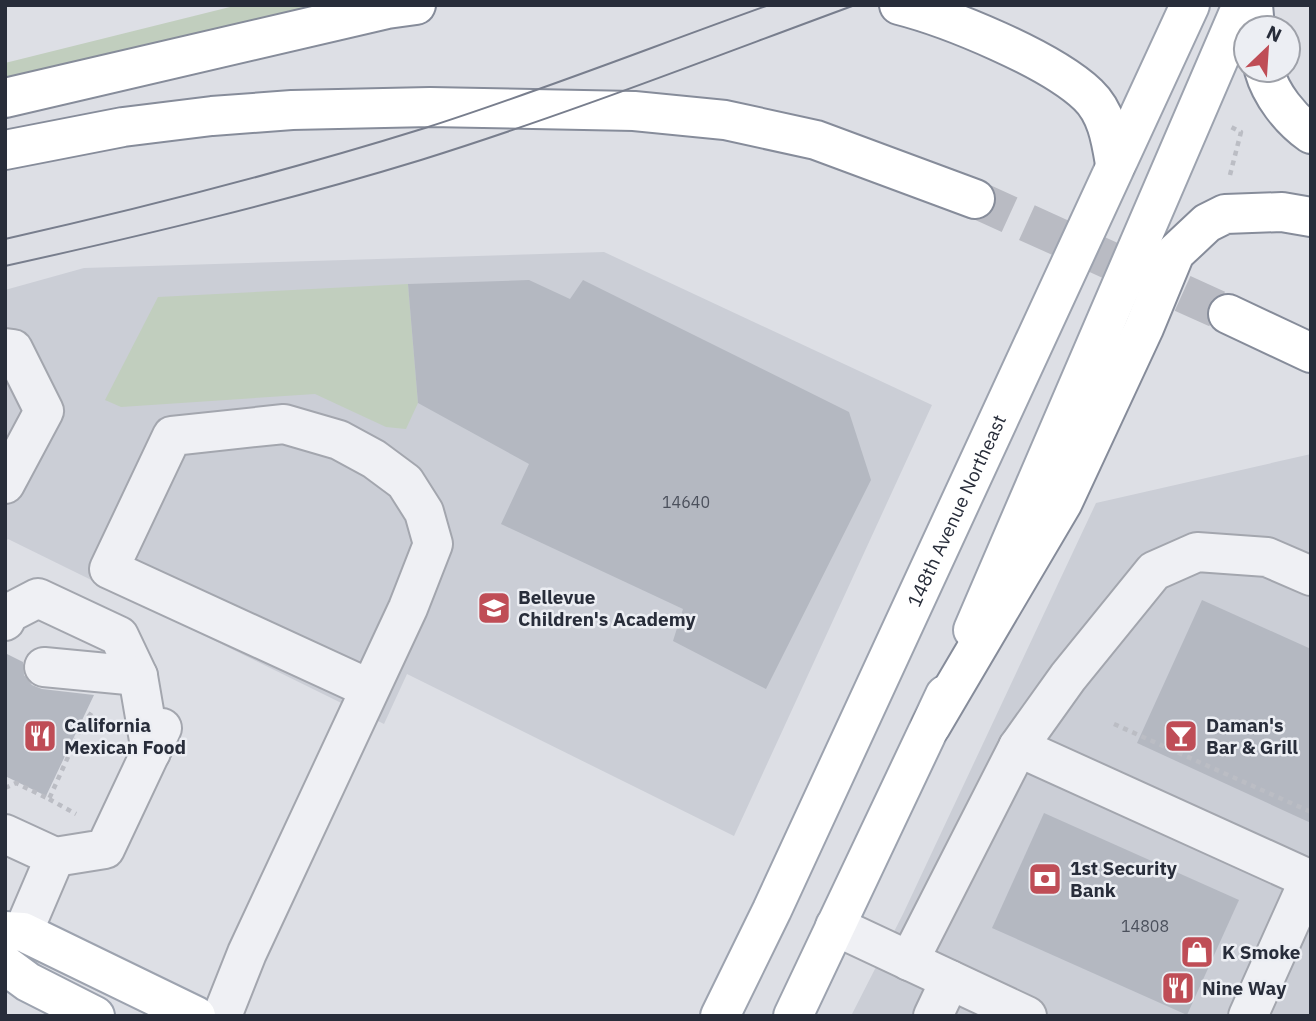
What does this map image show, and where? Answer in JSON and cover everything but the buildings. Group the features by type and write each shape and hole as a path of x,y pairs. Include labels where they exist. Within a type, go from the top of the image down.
{"main road":[{"path":"5,99 387,9 416,5"},
{"path":"899,5 1008,47 1047,66 1089,96 1108,126 1115,164"},
{"name":"148th Avenue Northeast","path":"720,1016 999,422 1190,5"},
{"path":"793,1016 931,726 1242,5"},
{"path":"1269,84 1286,111 1311,134"},
{"path":"5,150 123,127 292,110 430,107 634,111 725,120 816,140 975,199"},
{"path":"931,726 1063,502 1144,328 1175,253 1207,223 1225,214 1282,212 1311,217"},
{"path":"1228,314 1311,353"},
{"path":"11,943 28,982 90,1015"},
{"path":"11,943 197,1016"}],"lane":[{"path":"5,348 13,349 44,411 5,484"},
{"path":"222,1016 247,953 408,608 433,544 424,512 405,482 374,459 340,440 284,424 172,436 109,569 370,689"},
{"path":"909,961 1018,747 1068,677 1154,571 1197,552 1267,557 1311,576"},
{"path":"5,621 9,613 38,598 119,636 124,675 159,736 105,849 55,857 5,834"},
{"path":"44,667 124,675"},
{"path":"1018,747 1310,880 1248,1016"},
{"path":"11,943 55,857"},
{"path":"835,926 1027,1016"},
{"path":"933,1016 950,980"}],"path":[{"path":"1228,180 1241,132"},
{"path":"49,799 82,726 124,675"},
{"path":"90,719 99,723"},
{"path":"1114,724 1311,812"},
{"path":"5,788 16,783 60,806"}],"shaded area":[{"name":"Bellevue Children's Academy","path":"604,252 932,405 734,836 407,674 384,724 8,539 5,542 5,290 84,268"},
{"path":"1311,454 1311,1016 851,1016 903,914 1096,503"}],"green space":[{"path":"238,5 341,5 5,84 5,63"},
{"path":"408,284 418,403 406,429 386,427 315,394 121,407 105,400 158,297"}],"tunnel":[{"path":"975,199 1228,314"}],"tram line":[{"path":"5,239 216,188 425,128 769,5"},
{"path":"5,266 214,217 421,160 585,105 855,5"}],"place":[{"name":"Bellevue Children's Academy","path":"494,608"},
{"name":"California Mexican Food","path":"40,736"},
{"name":"Daman's Bar & Grill","path":"1181,736"},
{"name":"1st Security Bank","path":"1045,879"},
{"name":"K Smoke","path":"1197,952"},
{"name":"Nine Way","path":"1178,988"}]}
